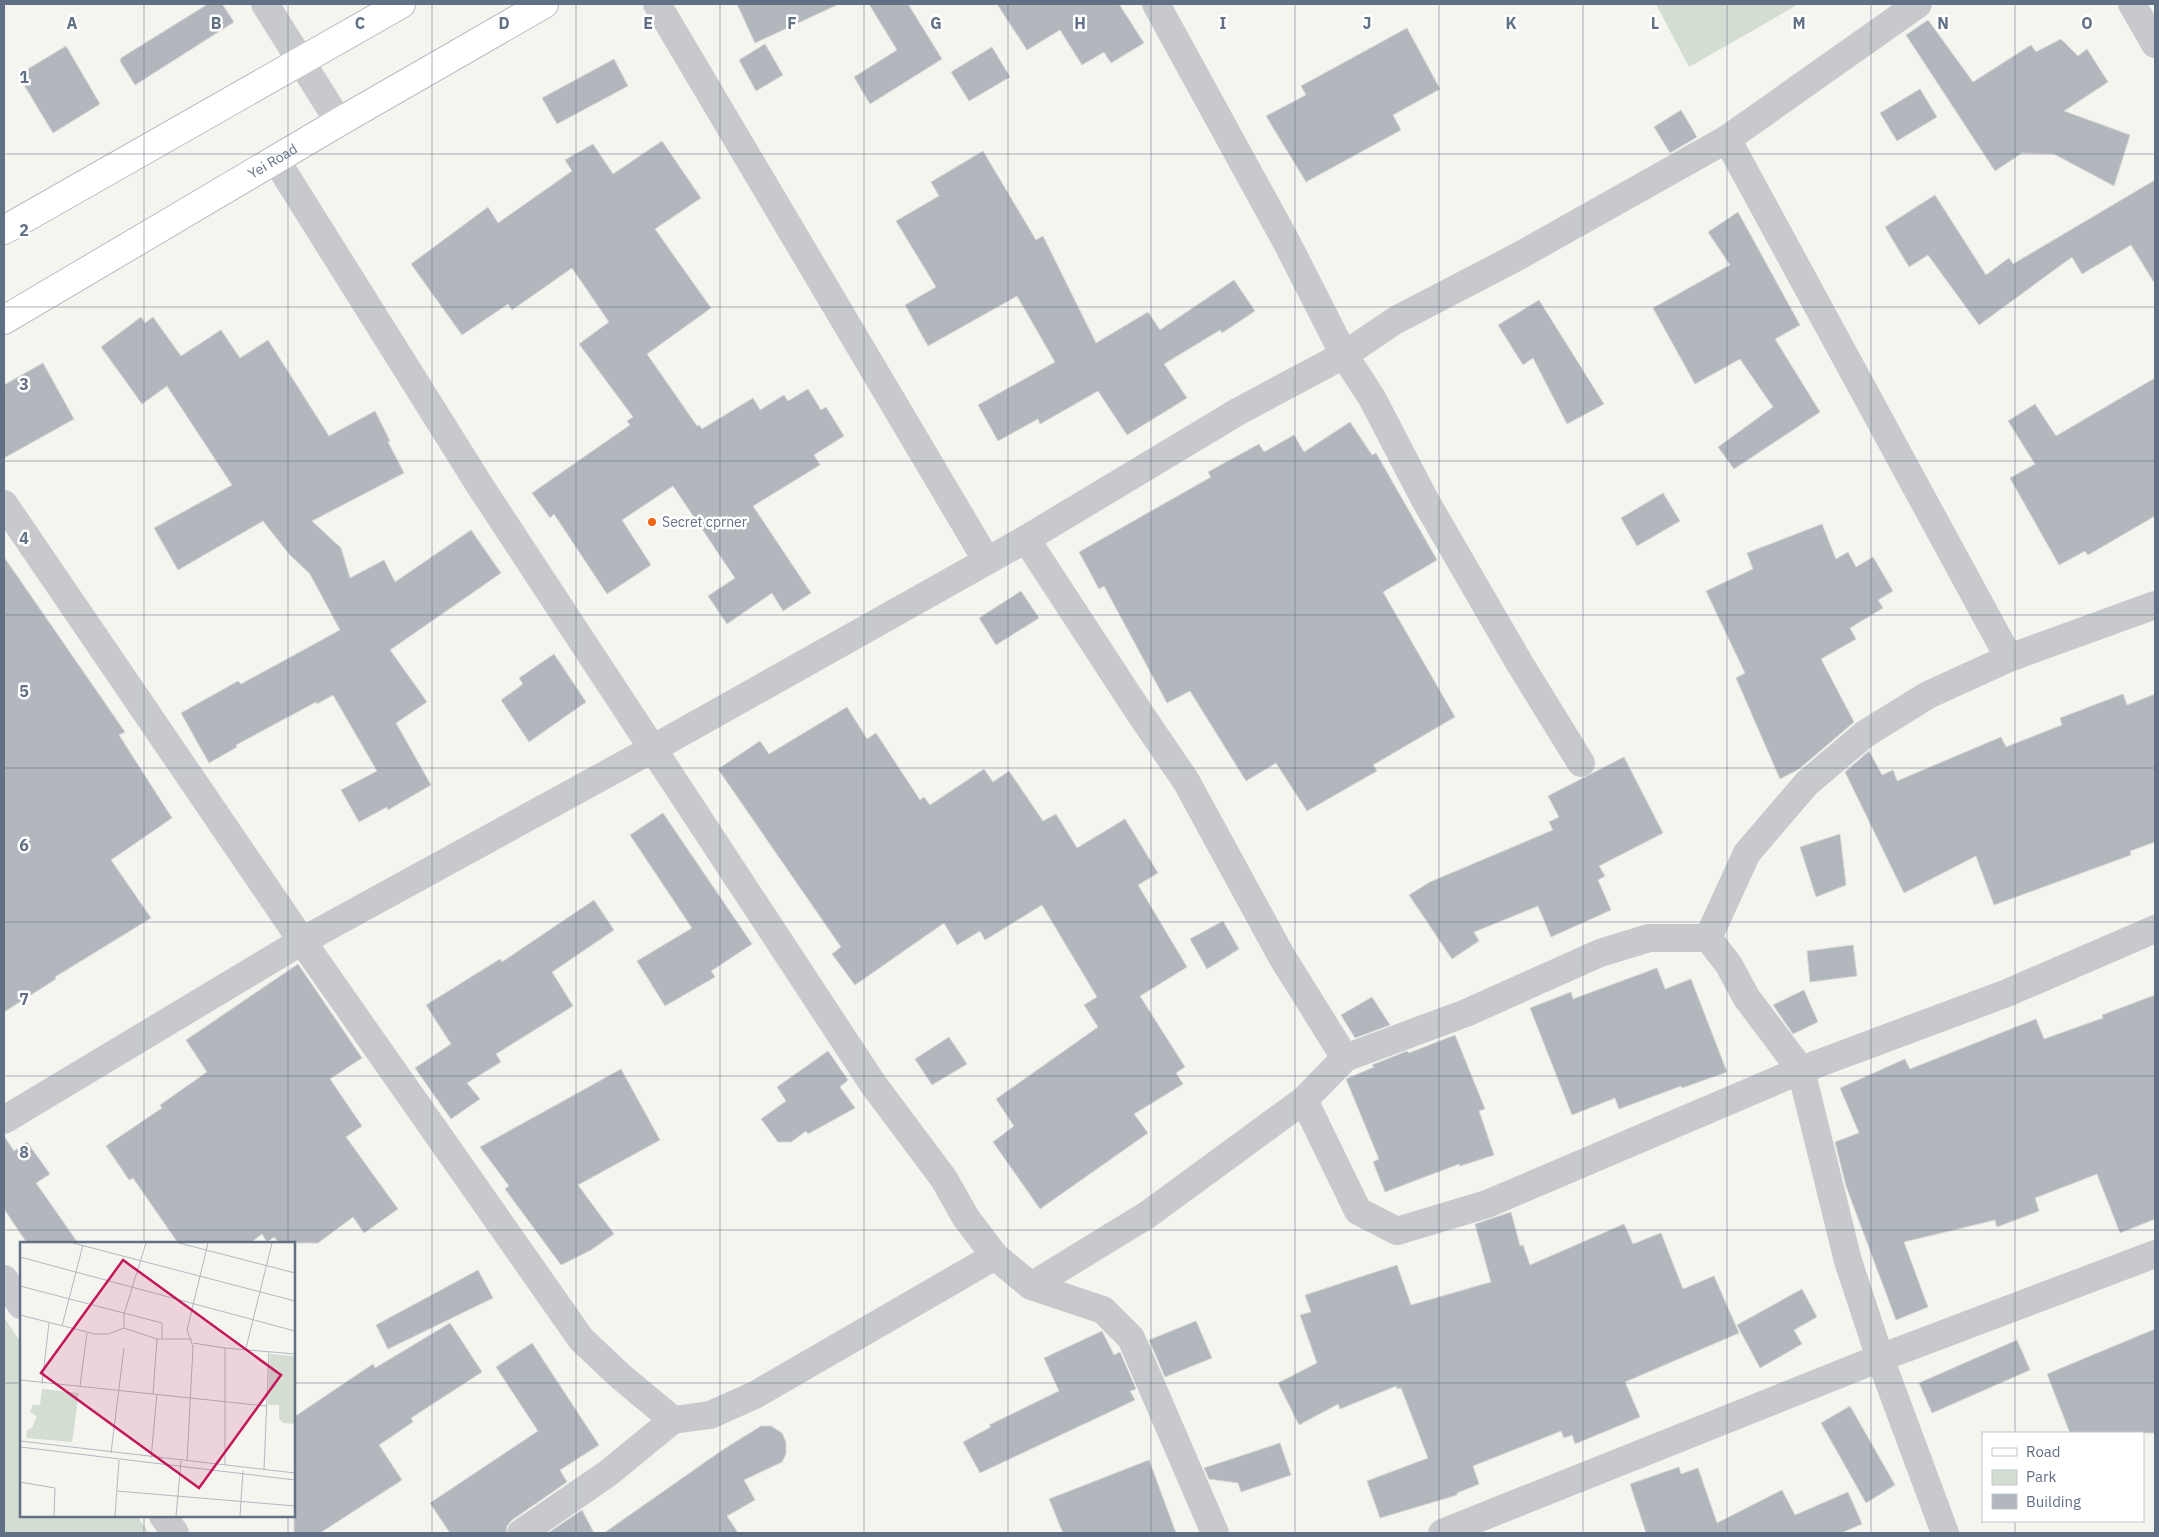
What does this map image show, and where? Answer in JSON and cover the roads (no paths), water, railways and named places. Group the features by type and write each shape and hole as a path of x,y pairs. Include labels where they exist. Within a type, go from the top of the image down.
{"main road":[{"path":"4,230 401,4"},
{"name":"Yei Road","path":"4,320 339,122 544,4"}],"street":[{"path":"265,4 339,122"},
{"path":"656,4 987,561"},
{"path":"1156,4 1287,243 1344,355 1372,398 1425,500 1520,664 1581,763"},
{"path":"4,1120 302,941 654,748 987,561 1239,411 1344,355 1396,320 1465,285 1727,139 1918,4"},
{"path":"2132,4 2155,44"},
{"path":"1727,139 2009,658"},
{"path":"276,160 482,489 654,748 873,1084 944,1179 966,1218 995,1256 1031,1286 1103,1310 1130,1338 1215,1533"},
{"path":"4,504 302,941 581,1340 673,1420"},
{"path":"1026,539 1138,712 1186,781 1282,957 1344,1058"},
{"path":"1708,938 1747,852 1807,783 1865,734 1928,695 2009,658 2155,605"},
{"path":"1304,1100 1358,1211 1396,1231 1487,1204 1801,1070 2007,993 2155,929"},
{"path":"1031,1286 1147,1214 1304,1100 1344,1058 1466,1013 1600,953 1650,938 1708,938"},
{"path":"1708,938 1729,965 1746,997 1801,1070 1848,1261 1880,1358 1945,1533"},
{"path":"1442,1533 1880,1358 2155,1254"},
{"path":"521,1533 607,1474 673,1420 710,1415 755,1395 995,1256"},
{"path":"4,1279 20,1303"},
{"path":"164,1517 175,1533"}],"place":[{"name":"Secret cprner","path":"652,522"}]}
